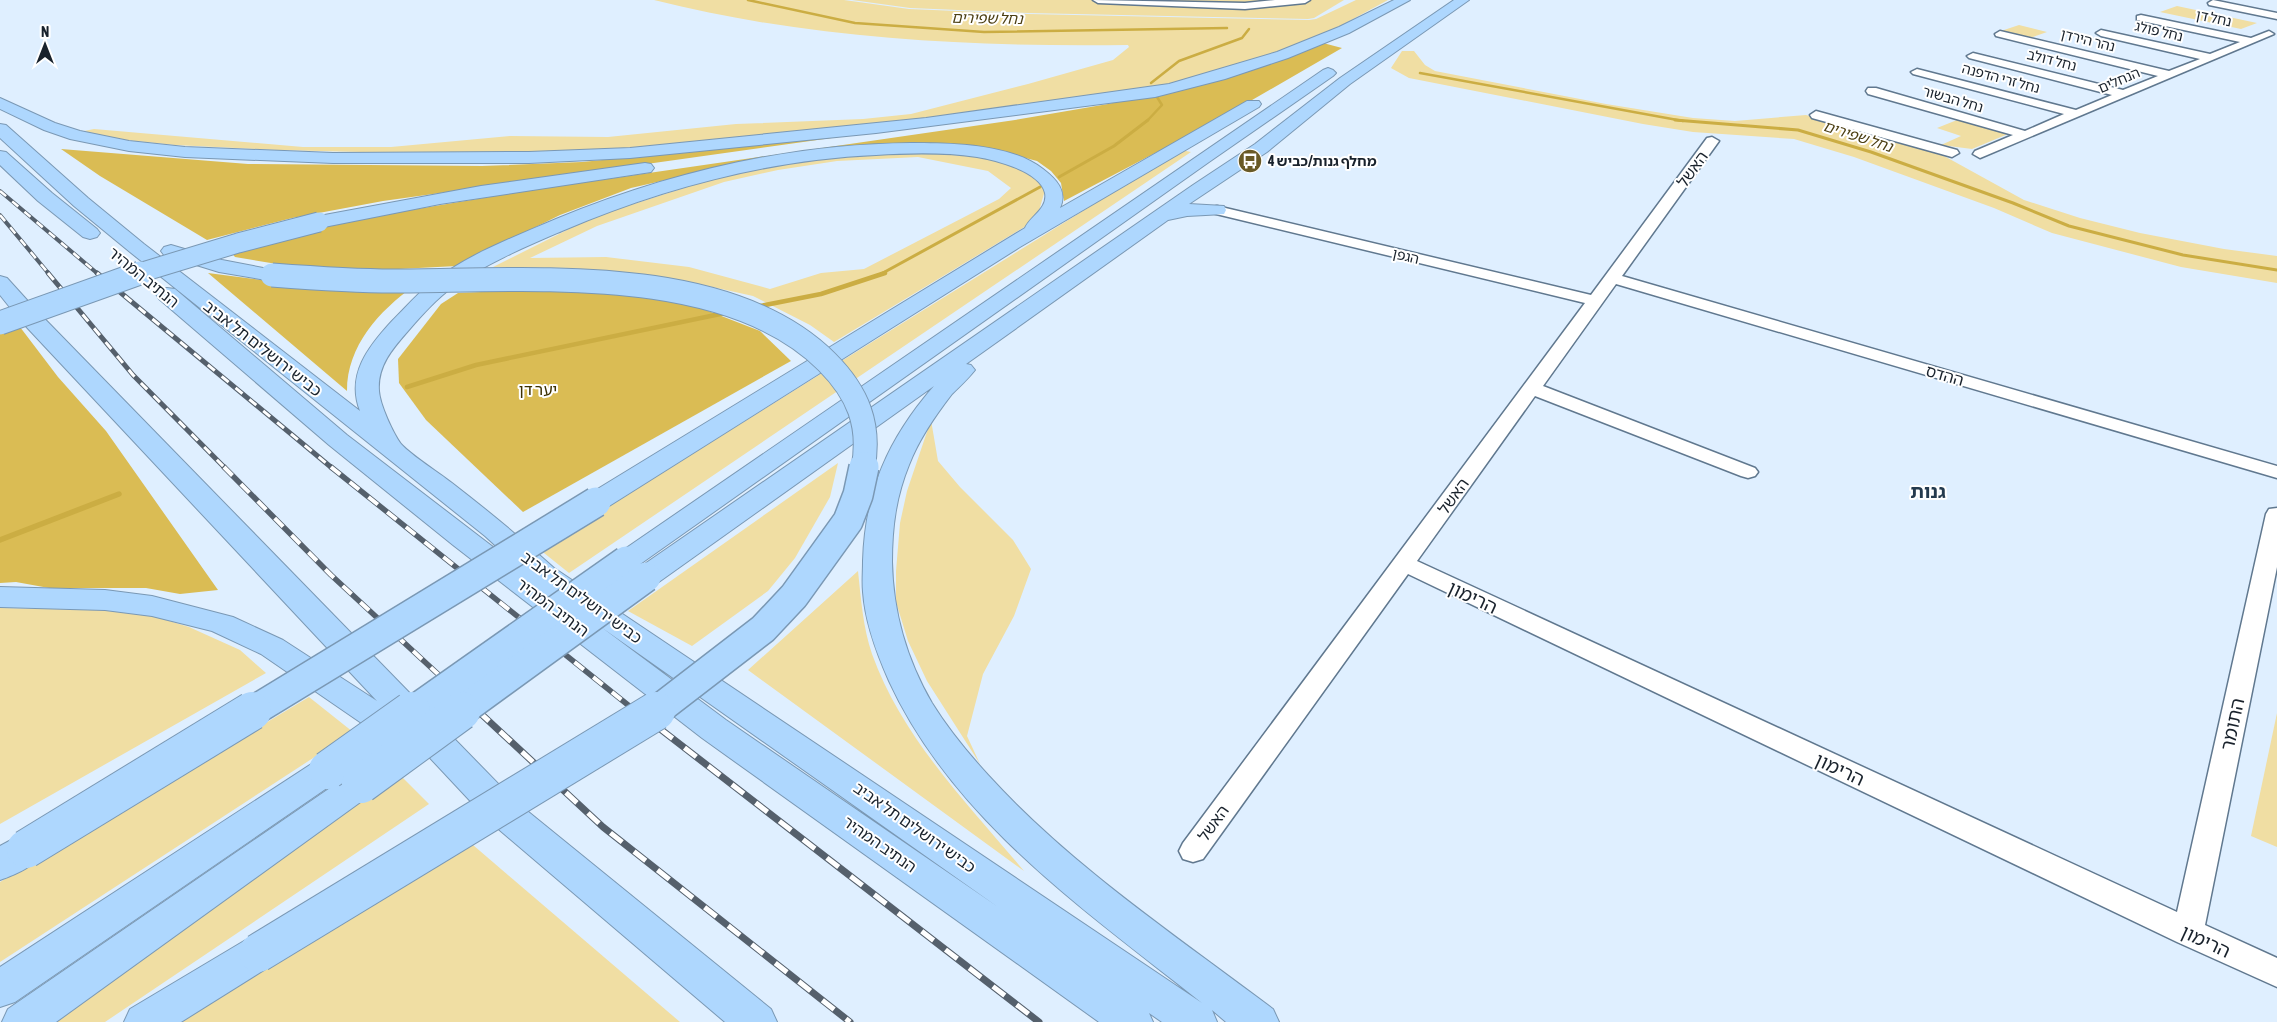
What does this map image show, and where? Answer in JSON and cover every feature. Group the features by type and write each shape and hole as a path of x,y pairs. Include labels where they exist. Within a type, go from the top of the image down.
{"highway":[{"path":"636,569 1085,269 1198,189 1261,148 1345,81 1464,0"},
{"path":"0,323 119,279 213,250 371,210 512,187 974,124 1104,103 1173,88 1254,66 1307,48 1409,5"},
{"path":"22,1022 344,777 636,569 1162,186 1329,73 1409,5"},
{"path":"11,848 314,674 596,502 1013,243 1333,57"},
{"path":"0,103 39,123 70,135 117,144 173,151 328,159 495,158 650,151 869,130 980,117 1173,88"},
{"name":"כביש ירושלים תל אביב","path":"0,129 81,202 495,530 544,574 590,607 735,703 1196,1022"},
{"path":"392,450 366,399 367,379 374,362 392,336 416,309 447,281 493,255 573,218 636,195 682,181 757,164 833,152 914,149 979,153 1012,160 1028,166 1041,174 1054,189 1056,196 1052,208 1036,225 1013,243"},
{"name":"הנתיב המהיר","path":"0,156 45,197 105,245"},
{"path":"1198,189 1201,202 1217,210"},
{"path":"81,202 176,254 219,266 272,275 351,281 590,282 650,288 710,299 746,310 780,326 816,351 836,370 852,392 861,412 866,433 864,465 858,495 848,521 794,596 763,629 657,711 145,1022"},
{"path":"1162,216 1187,210 1217,210"},
{"name":"הנתיב המהיר","path":"120,257 149,279 338,440 463,539 690,711 1132,1022"},
{"path":"1085,269 982,353 937,395 925,411 902,453 888,485 881,512 876,546 881,610 898,668 915,702 939,739 979,789 1058,864 1106,905 1258,1022"},
{"path":"0,282 28,316 502,811 756,1022"},
{"path":"0,597 105,600 152,606 222,624 272,647 469,777"},
{"path":"0,988 344,777"}],"street":[{"path":"1098,0 1245,6 1305,0"},
{"path":"2213,3 2277,16"},
{"name":"נחל דן","path":"2141,18 2251,41"},
{"path":"2256,27 2274,32"},
{"name":"הנחלים","path":"1966,156 2026,135 2274,32"},
{"name":"נחל פולג","path":"2101,33 2211,58"},
{"name":"נהר הירדן","path":"2000,34 2169,75"},
{"name":"נחל דולב","path":"1973,56 2124,94"},
{"name":"נחל זרי הדפנה","path":"1917,72 2077,114"},
{"name":"נחל הבשור","path":"1872,91 2026,135"},
{"path":"1816,114 1966,156 1992,159 1991,165"},
{"name":"האשל","path":"1193,851 1712,141"},
{"name":"הגפן","path":"1217,210 1596,301"},
{"name":"ההדס","path":"1612,278 2277,472"},
{"path":"1532,388 1748,472"},
{"name":"התומר","path":"2188,933 2277,514"},
{"name":"הרימון","path":"1403,564 2277,974"}],"shaded area":[{"path":"654,0 844,0 909,9 1028,14 1309,20 1316,19 1356,0 1388,0 1316,39 1205,77 1127,92 1000,110 707,143 522,154 402,153 175,145 106,138 84,131 94,129 303,147 391,147 510,136 608,137 736,124 863,119 911,114 1028,84 1113,60 1129,47 1128,45 1009,44 890,38 771,24"},
{"path":"852,0 1344,0 1314,18 1308,19 1028,13 910,8"},
{"path":"2177,6 2257,23 2241,29 2160,12"},
{"path":"2019,25 2047,32 2030,38 2001,31"},
{"path":"1402,51 1414,51 1425,65 1435,71 1606,104 1693,118 1735,121 1806,115 1911,144 1946,157 2024,200 2080,218 2140,233 2224,249 2277,256 2277,283 2181,267 2052,233 1994,208 1854,157 1794,139 1693,132 1409,78 1391,68"},
{"path":"1957,120 2008,134 1972,149 1941,145 1961,136 1937,128"},
{"path":"1181,150 1191,152 569,573 539,549"},
{"path":"892,153 943,154 988,158 1019,168 1039,179 1045,190 1039,211 1026,226 834,342 810,325 753,296 690,282 573,268 493,267 593,217 706,181 770,167 834,158","holes":["918,157 988,171 1011,188 999,199 864,269 821,273 770,289 689,267 606,257 530,258 597,226 724,182 778,170 837,161"]},
{"path":"931,420 938,461 960,487 1013,540 1031,569 1014,616 983,674 967,736 980,764 927,681 908,641 896,602 896,571 900,523 907,491"},
{"path":"838,463 830,497 795,558 768,591 692,646 628,611"},
{"path":"858,571 866,634 872,654 885,685 901,714 938,769 1024,871 748,670"},
{"path":"0,608 99,610 153,616 189,627 240,650 266,673 0,824"},
{"path":"309,697 353,732 0,962 0,882"},
{"path":"2277,713 2277,847 2251,836"},
{"path":"398,773 429,804 105,1022 48,1022"},
{"path":"473,845 680,1022 179,1022"}],"green space":[{"path":"1323,43 1342,48 1214,122 1064,201 1061,183 1051,171 1037,161 992,149 950,144 896,143 844,148 735,164 631,188 560,215 457,266 360,271 283,265 235,257 231,252 285,236 375,216 525,191 1015,120 1108,104 1174,89"},
{"path":"846,136 383,201 292,218 207,240 100,176 61,149 248,164 482,166 582,162"},
{"path":"208,273 276,282 414,286 377,318 367,331 353,359 348,375 347,391"},
{"name":"יער דן","path":"577,288 688,303 760,331 791,361 523,512 426,420 399,383 398,359 441,304 458,293"},
{"path":"20,327 58,377 106,431 218,590 180,594 146,588 49,588 16,582 0,583 0,332"}],"waterway":[{"name":"נחל שפירים","path":"748,0 855,23 984,32 1227,28"},
{"path":"1151,83 1179,61 1242,38 1249,29"},
{"name":"נחל שפירים","path":"1420,73 1680,120"},
{"path":"1148,120 1162,105 1157,97"},
{"path":"1059,177 1114,146 1148,120"},
{"name":"נחל שפירים","path":"1675,120 1680,120"},
{"name":"נחל שפירים","path":"1680,120 1798,130 1871,152 2013,203 2069,226 2183,255 2277,270"},
{"path":"881,274 1040,187"},
{"path":"755,307 821,294 885,273"},
{"path":"407,387 476,365 725,313"},
{"path":"0,540 119,494"}],"railway":[{"path":"0,191 98,274"},
{"path":"0,215 49,274"},
{"path":"48,273 133,375 225,468"},
{"path":"97,273 332,468"},
{"path":"224,467 331,575 480,713"},
{"path":"331,467 638,713"},
{"path":"478,711 603,827 850,1022"},
{"path":"637,711 1039,1022"}],"place":[{"name":"מחלף גנות/כביש 4","path":"1250,161"}],"district":[{"name":"גנות","path":"1928,491"}]}
